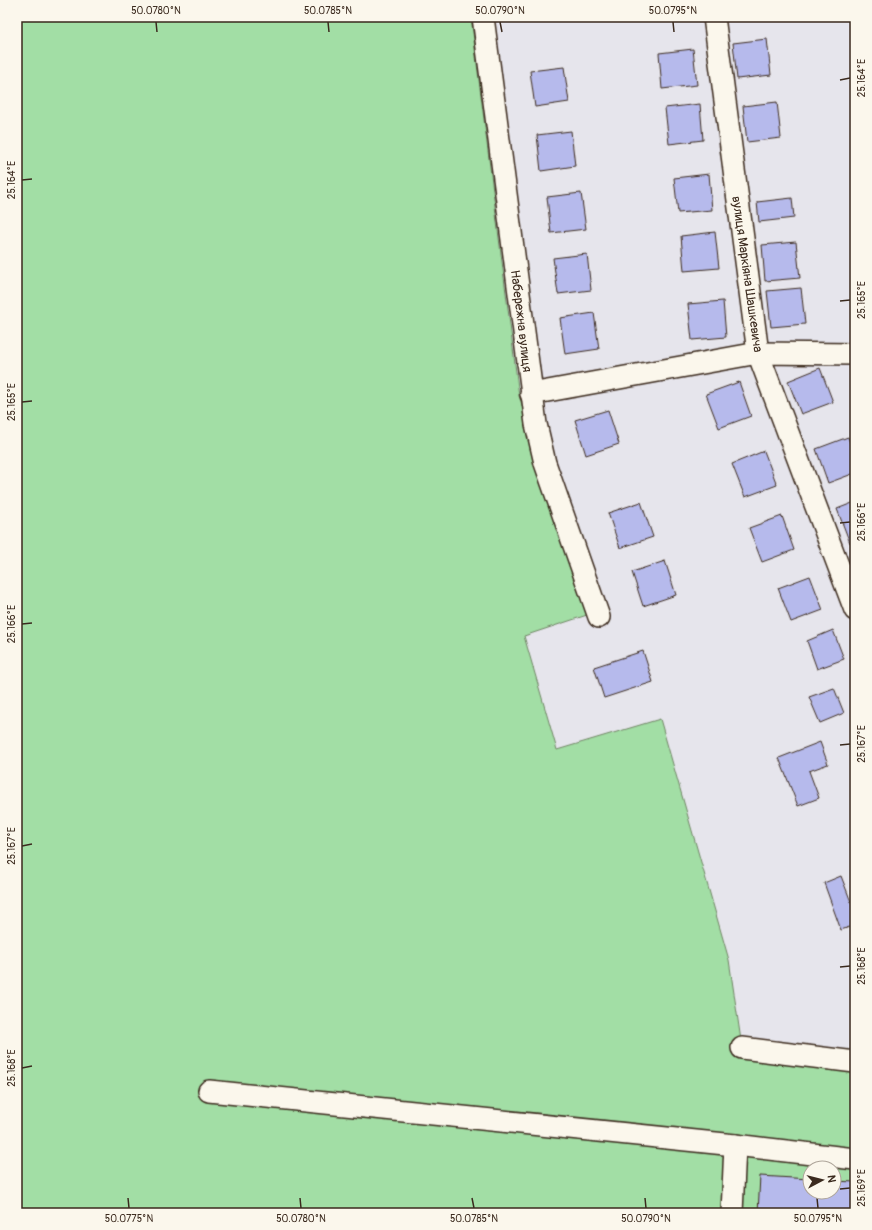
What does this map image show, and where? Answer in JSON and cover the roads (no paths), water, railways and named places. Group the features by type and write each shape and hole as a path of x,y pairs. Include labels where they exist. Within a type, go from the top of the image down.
{"street":[{"name":"Набережна вулиця","path":"483,17 536,424 546,462 598,617"},
{"name":"вулиця Маркіяна Шашкевича","path":"714,17 758,353 855,610"},
{"path":"531,394 758,353 855,354"},
{"path":"742,1048 855,1062"},
{"path":"209,1091 736,1145 855,1159"},
{"path":"732,1213 736,1145"}]}
